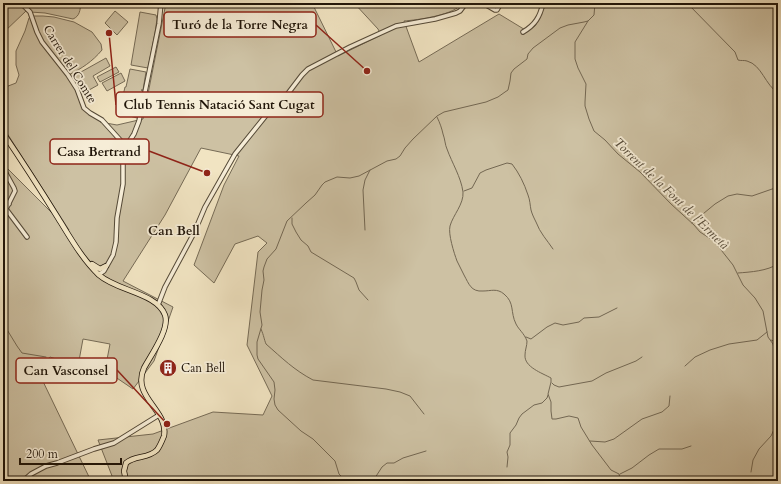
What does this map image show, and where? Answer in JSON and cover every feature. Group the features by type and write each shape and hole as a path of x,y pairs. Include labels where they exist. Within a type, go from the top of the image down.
{"main road":[{"path":"3,133 86,260 108,282 148,298 158,305 165,316 166,321 163,334 144,368 141,381 144,393 163,422 164,435 157,450 152,454 133,458 126,463 124,471 126,481"},
{"path":"86,260 97,268 103,268 106,266"},
{"path":"101,275 101,271 106,266"}],"street":[{"name":"Carrer del Comte","path":"21,3 30,12 42,42 68,74 77,89 84,108 102,120 121,141 127,144"},
{"path":"106,266 111,261 114,250 117,218 124,184 123,155 139,121 161,3"},
{"path":"158,305 165,287 194,233 205,207 235,154 268,113 283,100 308,69 396,26 435,19 456,13 460,11 466,3"},
{"path":"483,3 495,10 497,10 502,3"},
{"path":"523,32 534,24 543,3"},
{"path":"3,168 15,191 9,204 4,209 27,238"},
{"path":"3,198 9,204"},
{"path":"23,481 30,474 46,466 94,448 114,443 159,415"}],"shaded area":[{"path":"3,3 18,3 26,11 3,33"},
{"path":"21,3 81,3 78,14 73,19 45,13 30,12"},
{"path":"166,3 312,3 338,56 381,35 378,29 354,3 462,3 452,11 444,14 404,21 419,62 499,14 527,31 535,26 545,3 778,3 778,481 114,481 98,440 153,434 213,412 263,415 272,396 247,345 258,252 267,243 258,236 235,244 214,283 194,265 224,185 239,156 201,148 165,215 123,281 173,307 154,361 133,389 105,370 110,344 83,339 78,366 50,357 37,369 91,481 3,481 3,164 69,230 3,127 3,88 16,83 19,75 16,65 16,51 29,18 31,16 54,17 74,22 92,32 101,44 102,50 91,61 69,75 84,108 102,120 100,122 117,125 143,119"},
{"path":"115,11 128,22 117,35 105,23"},
{"path":"140,12 156,15 157,19 148,68 131,65"},
{"path":"106,58 110,66 93,76 98,85 82,94 72,77"},
{"path":"116,67 119,72 100,82 97,77"},
{"path":"130,69 146,72 143,90 141,90 143,91 137,118 119,113"},
{"path":"121,73 125,81 107,91 102,83"}],"waterway":[{"path":"350,481 339,474 335,461 313,439 301,431 278,410 275,405 274,382 258,359 257,355 257,342 262,325 260,312 264,280 263,271 267,259 276,249 287,221 315,195 325,182 337,177 350,178 359,176 387,161 396,159 413,139 437,116 444,112 486,102 498,97 508,90 511,73 527,59 528,54 533,48 560,28 588,21 594,15 595,3"},
{"path":"687,3 735,52 738,60 752,63 778,93"},
{"name":"Torrent de la Font de l'Ermetà","path":"588,21 575,42 575,59 586,84 585,106 594,131 618,154 640,172 700,232 714,241 733,265 743,285 755,298 763,311 768,337 773,344 778,377"},
{"path":"437,117 446,147 458,175 463,192 462,201 450,226 452,244 459,265 473,289 479,291 499,291 507,297 510,301 516,324 527,341 525,355 527,363 534,369 551,378 548,394 551,402 552,419 569,416 578,418 581,427 592,445 611,470 619,474 621,481"},
{"path":"464,191 472,188 480,173 507,163 512,164 525,186 531,212 542,233 553,249"},
{"path":"365,230 363,190 365,180 370,170"},
{"path":"692,223 715,204 728,196 737,194 752,196 778,187"},
{"path":"292,218 292,224 296,232 311,252 354,278 359,290 368,300"},
{"path":"738,273 764,270 778,264"},
{"path":"526,337 531,339 555,323 563,325 579,322 584,318 599,317 617,308"},
{"path":"3,323 22,353 46,357"},
{"path":"261,329 266,344 294,368 313,380 400,392 410,396 424,414"},
{"path":"685,366 695,357 710,350 729,344 757,340 767,332"},
{"name":"Torrent de la Font de l'Ermetà","path":"771,340 778,343"},
{"path":"552,383 559,387 592,381 642,357"},
{"path":"507,467 507,452 510,445 510,433 522,414 534,405 542,403 548,395"},
{"path":"590,441 605,442 614,439 642,419 662,412 669,406 670,396"},
{"path":"751,472 753,460 759,449 771,436 778,421"},
{"path":"620,474 632,468 659,449 682,449 691,446"},
{"path":"373,481 382,467 387,463 394,463 403,458 426,451"}],"place":[{"name":"Club Tennis Natació Sant Cugat","path":"109,33"},
{"name":"Turó de la Torre Negra","path":"367,71"},
{"name":"Casa Bertrand","path":"207,173"},
{"name":"Can Bell","path":"168,368"},
{"name":"Can Vasconsel","path":"167,424"}],"district":[{"name":"Can Bell","path":"174,230"}]}
